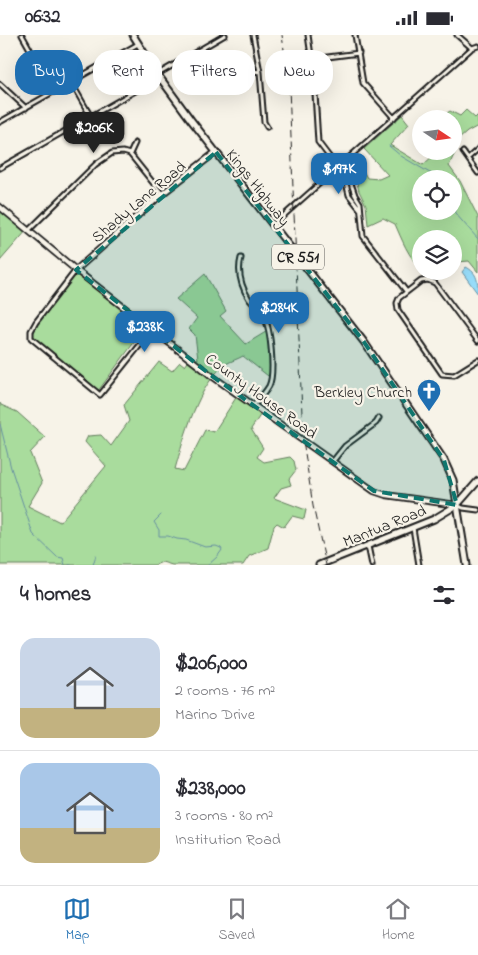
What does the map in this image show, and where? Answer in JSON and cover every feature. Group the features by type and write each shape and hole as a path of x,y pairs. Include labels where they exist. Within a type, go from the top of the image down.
{"main road":[{"name":"Kings Highway","path":"133,35 142,50"},
{"name":"Kings Highway","path":"162,80 364,342 444,460 452,476 467,565"},
{"name":"Mantua Road","path":"319,565 434,519 457,505 478,481"}],"street":[{"path":"22,35 30,50"},
{"path":"200,50 225,35"},
{"path":"253,35 260,72 264,122 267,127"},
{"path":"308,35 310,50"},
{"path":"355,35 364,85 394,118"},
{"path":"457,35 472,48"},
{"path":"83,75 138,44"},
{"path":"273,225 324,177 394,118 472,48 478,46"},
{"path":"333,56 359,53"},
{"path":"255,71 260,72"},
{"path":"0,84 26,108"},
{"path":"0,122 49,95"},
{"path":"78,95 91,117"},
{"path":"0,169 127,95"},
{"path":"315,95 320,147 337,167 344,179 349,195 360,209 363,235 406,291"},
{"path":"130,154 135,143"},
{"path":"468,158 478,149"},
{"path":"29,230 102,159 116,152 130,154 162,194"},
{"name":"Shady Lane Road","path":"76,269 162,194 216,152"},
{"path":"463,153 478,173"},
{"name":"County House Road","path":"0,207 212,376 380,493 457,505"},
{"path":"241,259 238,269 240,281 249,298 264,316 269,330 270,385 254,405"},
{"path":"76,269 36,322 31,338 100,395 152,329"},
{"path":"478,341 435,283 428,280 421,281 399,298 397,303 398,309 442,374 454,375 478,360"},
{"path":"332,461 345,446 376,423 379,418"},
{"path":"457,505 462,508 478,509"},
{"path":"412,527 419,565"},
{"path":"368,546 372,565"}],"highlighted area":[{"path":"216,152 364,342 444,460 457,505 374,491 212,376 76,270"}],"green space":[{"path":"466,110 475,118 478,115 478,126 462,136 462,114"},
{"path":"402,115 409,124 390,145 423,165 428,160 452,160 449,166 452,170 412,170 412,220 462,220 462,185 478,217 478,272 469,261 462,262 462,230 412,230 412,258 395,224 383,218 368,225 366,205 349,167 356,158 367,178 379,179 388,175 364,149"},
{"path":"0,208 27,230 0,261"},
{"path":"74,274 81,274 147,325 98,391 32,337 38,321"},
{"path":"205,274 226,311 220,316 246,344 269,330 273,380 243,356 226,364 216,373 207,384 193,412 175,469 184,471 205,430 214,432 239,393 263,411 251,429 263,448 257,457 264,462 290,457 294,461 296,470 289,479 291,485 281,488 274,498 306,510 304,519 292,516 284,527 277,523 274,526 268,548 249,556 243,565 172,565 162,562 155,565 0,565 0,403 17,412 45,437 30,453 42,483 28,506 60,522 106,466 85,442 88,436 101,435 111,446 129,421 124,405 159,362 172,371 180,362 185,366 191,358 198,359 195,335 189,329 197,318 176,299"}],"water":[{"path":"466,267 473,272 477,282 478,294 462,272"}],"waterway":[{"path":"389,146 401,156 425,170"},
{"path":"461,220 478,239"},
{"path":"0,424 11,468 33,534 57,557 63,558 65,565"},
{"path":"161,515 154,522 159,530 159,536 186,540 205,547 216,546 221,548 222,550 217,557 208,565"},
{"path":"93,565 96,555"}],"railway":[{"path":"282,35 289,87 303,440 313,506 326,565"}],"place":[{"name":"Berkley Church","path":"429,412"}]}
